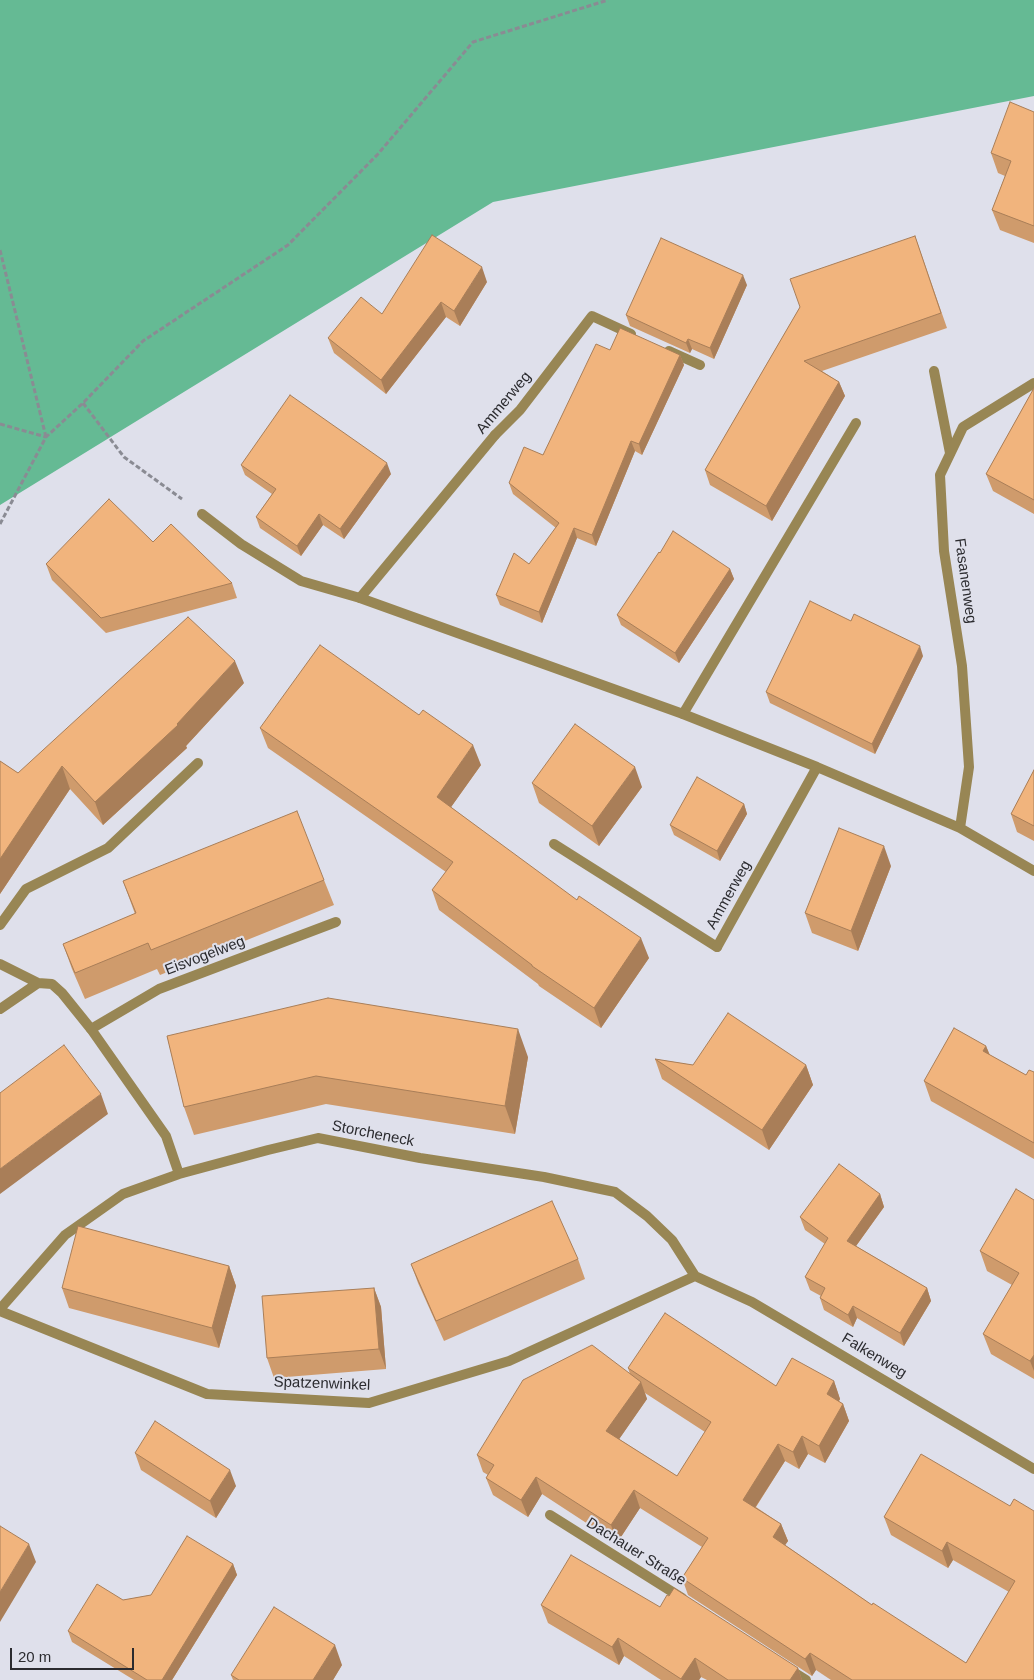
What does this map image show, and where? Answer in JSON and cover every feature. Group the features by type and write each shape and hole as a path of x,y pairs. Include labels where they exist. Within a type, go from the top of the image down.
{"street":[{"name":"Ammerweg","path":"360,598 495,436 520,410 592,316 637,336"},
{"path":"664,349 700,365"},
{"path":"934,371 950,453"},
{"name":"Fasanenweg","path":"960,828 969,767 962,666 944,551 940,475 963,427 1034,384"},
{"path":"683,714 856,423"},
{"path":"202,514 241,544 301,581 360,598 683,714 817,767 960,828 1034,871"},
{"path":"0,925 26,889 108,848 198,763"},
{"name":"Ammerweg","path":"554,844 717,947 817,767"},
{"name":"Eisvogelweg","path":"91,1029 159,989 336,922"},
{"path":"0,964 38,983 52,984 62,993 91,1029 166,1136 179,1174"},
{"path":"0,1009 38,983"},
{"name":"Storcheneck","path":"0,1310 65,1235 123,1194 179,1174 318,1138 420,1158 544,1176 614,1192 647,1216 672,1240 695,1276"},
{"name":"Spatzenwinkel","path":"0,1310 206,1394 370,1403 508,1361 695,1276"},
{"name":"Falkenweg","path":"695,1276 752,1302 1034,1469"},
{"name":"Dachauer Straße","path":"550,1515 692,1605"},
{"path":"781,1664 806,1680"}],"path":[{"path":"0,524 46,437 83,403 143,341 288,245 378,154 473,42 608,0"},
{"path":"0,250 46,437"},
{"path":"83,403 124,458 202,514"},
{"path":"0,424 46,437"}],"green space":[{"path":"0,0 1034,0 1034,96 493,202 0,505"}],"building":[{"path":"1010,102 1034,112 1034,226 992,210 1011,161 991,153"},
{"path":"432,235 482,267 454,311 441,302 381,380 328,338 361,297 382,314"},
{"path":"915,236 941,313 804,361 839,382 766,506 705,470 800,307 790,279"},
{"path":"661,238 743,275 710,348 688,339 686,343 626,315"},
{"path":"620,328 680,355 639,444 631,441 592,535 574,528 539,612 496,595 514,553 529,564 559,523 509,483 524,447 543,455 596,344 610,350"},
{"path":"1034,388 1034,500 986,474"},
{"path":"290,395 387,463 340,529 319,514 297,546 256,517 276,489 241,465"},
{"path":"109,499 153,542 171,524 232,583 101,618 46,564"},
{"path":"673,531 730,569 675,653 617,615"},
{"path":"810,601 851,621 854,614 920,646 872,744 766,692"},
{"path":"188,617 235,661 178,725 95,802 62,766 0,859 0,761 18,773"},
{"path":"320,645 419,715 423,710 473,745 437,797 577,900 579,896 641,938 594,1008 532,966 432,890 453,862 260,728"},
{"path":"575,724 635,767 592,826 532,783"},
{"path":"1034,770 1034,826 1011,814"},
{"path":"697,777 744,804 717,851 670,825"},
{"path":"297,811 324,880 151,950 148,943 75,973 63,944 136,913 123,881"},
{"path":"839,828 884,846 851,931 805,913"},
{"path":"328,998 518,1029 505,1106 316,1076 184,1107 167,1036"},
{"path":"728,1013 806,1065 762,1130 655,1059 693,1065"},
{"path":"954,1028 986,1046 983,1051 1026,1075 1029,1070 1034,1072 1034,1143 924,1081"},
{"path":"64,1045 101,1094 0,1169 0,1093"},
{"path":"839,1164 880,1194 847,1241 927,1288 900,1333 853,1306 848,1315 820,1298 825,1288 805,1277 828,1238 800,1217"},
{"path":"1016,1189 1034,1200 1034,1355 1030,1361 983,1334 1019,1273 980,1251"},
{"path":"552,1201 578,1259 436,1321 411,1264"},
{"path":"78,1226 229,1266 212,1328 62,1288"},
{"path":"374,1288 379,1349 267,1358 262,1296"},
{"path":"665,1313 776,1386 792,1358 834,1381 827,1394 843,1404 819,1446 802,1436 793,1452 778,1444 743,1500 781,1524 773,1537 872,1605 873,1603 966,1663 1015,1581 947,1542 942,1551 884,1517 921,1454 1010,1506 1014,1499 1034,1511 1034,1680 852,1680 810,1653 805,1659 682,1578 708,1538 634,1490 611,1525 536,1477 521,1500 486,1478 494,1465 477,1455 523,1380 592,1345 641,1382 606,1431 677,1476 711,1422 628,1368"},
{"path":"155,1421 230,1470 210,1501 135,1453"},
{"path":"0,1526 29,1544 0,1592"},
{"path":"187,1536 233,1564 162,1680 147,1680 68,1631 97,1584 123,1600 151,1595"},
{"path":"571,1555 660,1607 674,1588 798,1668 790,1680 728,1680 695,1658 681,1679 618,1638 612,1647 541,1605"},
{"path":"274,1607 335,1645 313,1680 239,1680 231,1675"}]}
